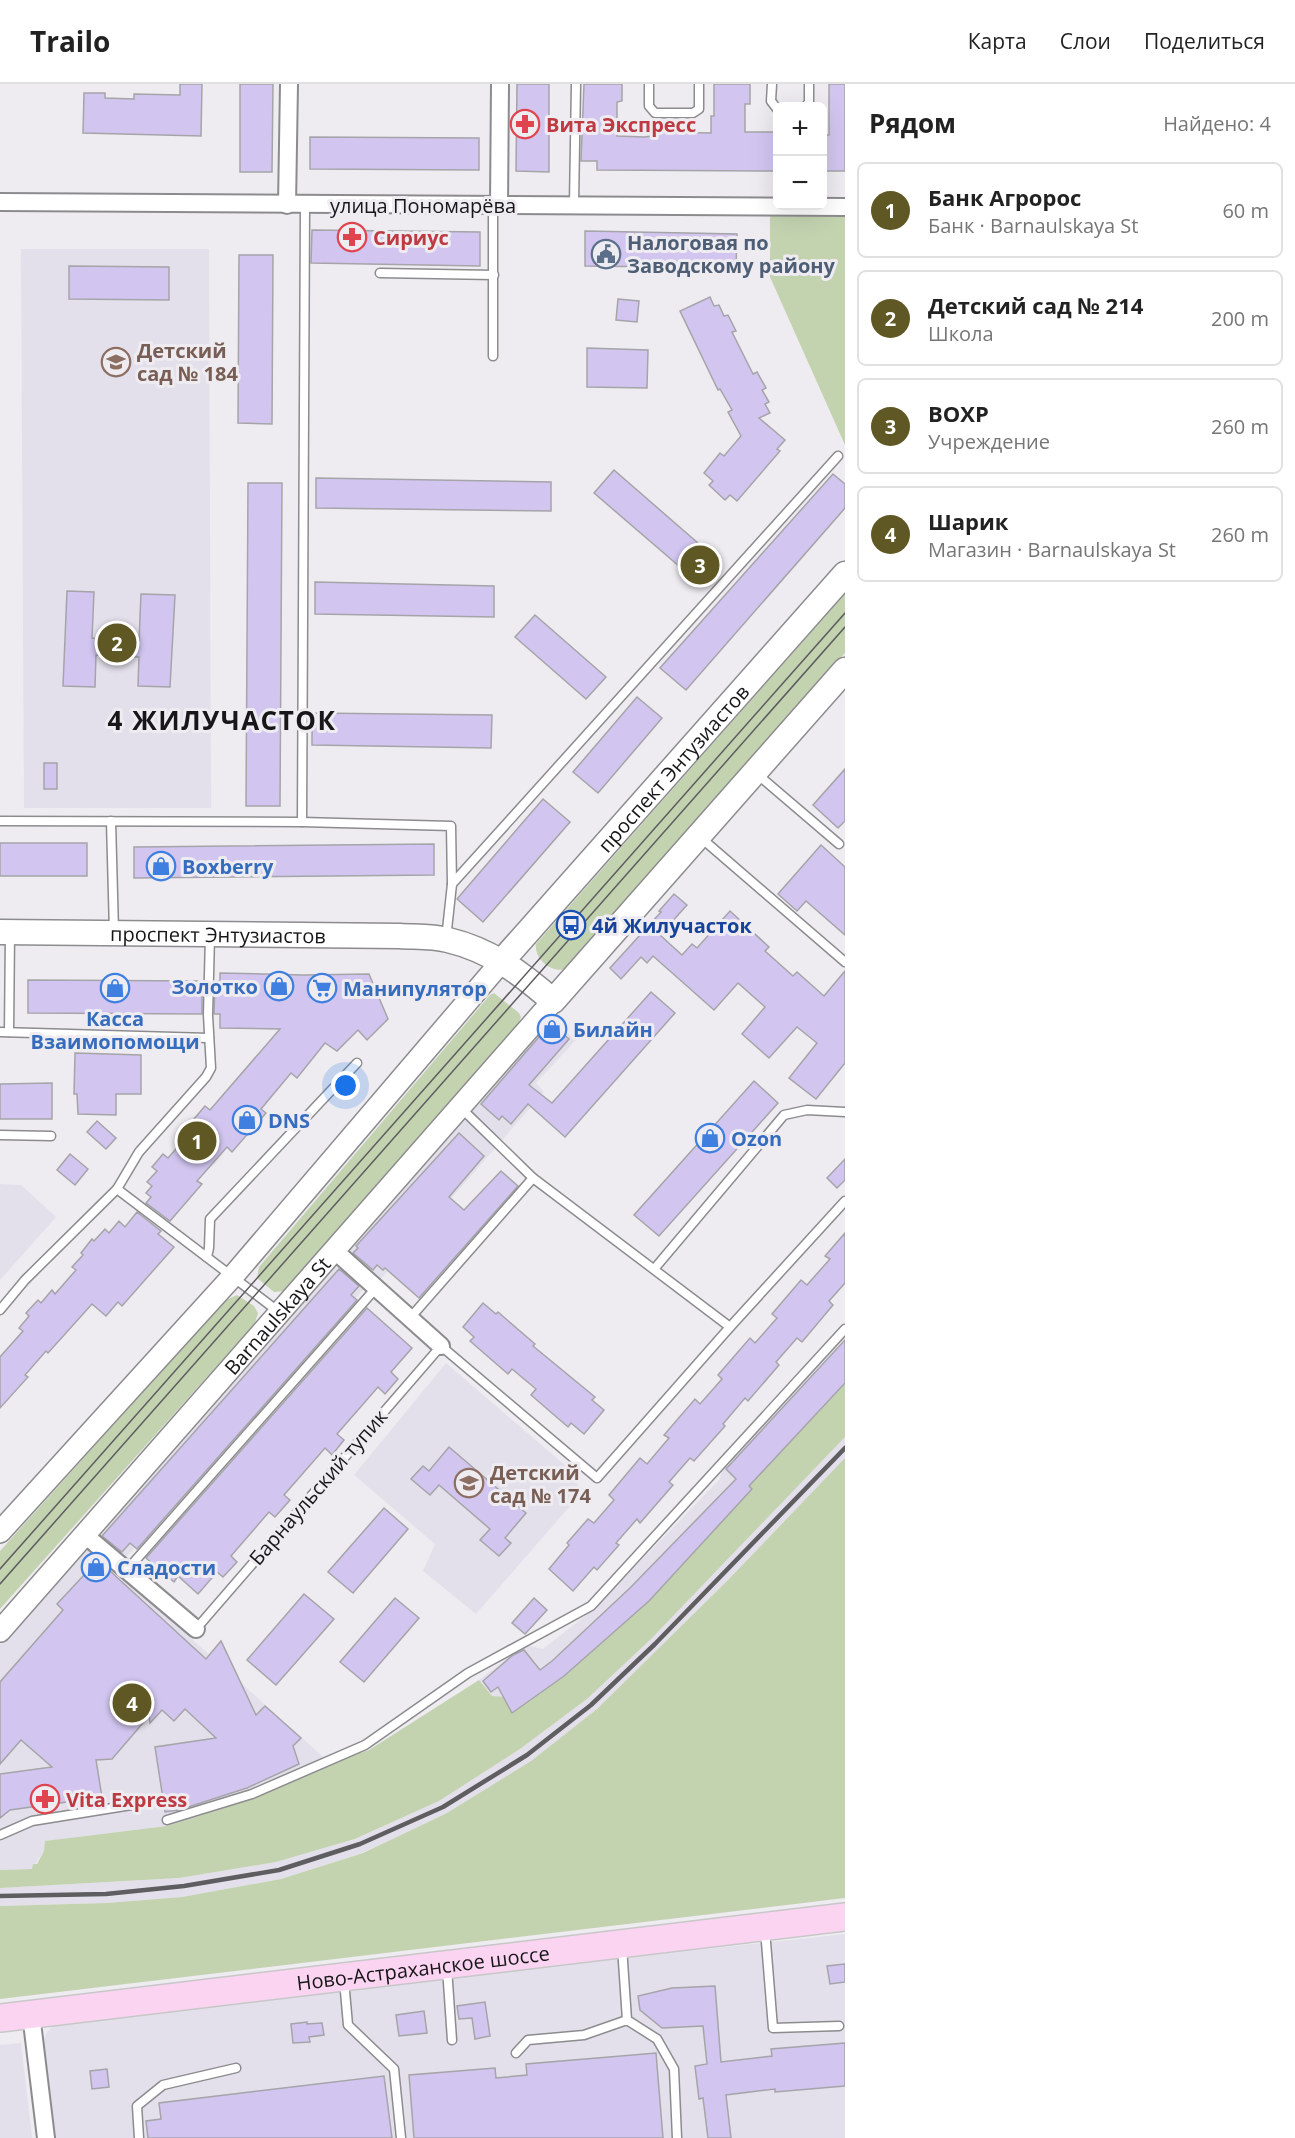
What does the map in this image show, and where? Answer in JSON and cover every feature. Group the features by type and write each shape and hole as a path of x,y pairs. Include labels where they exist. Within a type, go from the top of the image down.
{"main road":[{"name":"проспект Энтузиастов","path":"502,961 845,574"},
{"path":"553,1001 845,670"},
{"name":"проспект Энтузиастов","path":"5,932 400,936 446,939 474,948 502,961 553,1001"},
{"name":"Ново-Астраханское шоссе","path":"0,2018 845,1917"}],"street":[{"path":"287,205 289,84"},
{"path":"496,205 500,84"},
{"name":"улица Пономарёва","path":"0,202 845,207"},
{"path":"0,1532 232,1276 502,961"},
{"name":"Barnaulskaya St","path":"0,1631 553,1001"},
{"path":"334,1250 441,1346"},
{"path":"85,1535 196,1629"},
{"path":"31,2014 46,2138"}],"lane":[{"path":"574,204 576,84"},
{"path":"649,84 649,106 655,113 693,113 699,109 699,84"},
{"path":"772,84 771,101 773,104"},
{"path":"809,84 809,102"},
{"path":"302,822 304,205"},
{"path":"493,356 496,205"},
{"path":"380,273 494,275"},
{"path":"452,884 838,456"},
{"path":"755,772 839,844"},
{"path":"111,821 114,932"},
{"path":"0,822 302,822 451,826 452,884 446,939"},
{"path":"699,837 845,962"},
{"path":"5,932 4,1032 209,1038"},
{"path":"0,1310 25,1280 117,1189 139,1152 206,1077 211,1068 210,934"},
{"path":"207,1257 210,1219 357,1063"},
{"path":"461,1107 533,1178 655,1268 730,1327"},
{"path":"655,1268 784,1115 807,1110 845,1112"},
{"path":"0,1135 51,1136"},
{"path":"410,1318 533,1178"},
{"path":"117,1189 279,1312"},
{"path":"441,1346 597,1478 845,1201"},
{"path":"127,1570 376,1288"},
{"path":"167,1820 252,1794 365,1745 468,1673 591,1606 845,1329"},
{"name":"Барнаульский тупик","path":"196,1629 441,1346"},
{"path":"0,1834 32,1821 150,1802"},
{"path":"765,1927 773,2028 839,2026"},
{"path":"622,1944 627,2020"},
{"path":"447,1964 452,2040"},
{"path":"344,1977 348,2025 394,2069 401,2138"},
{"path":"516,2053 528,2040 584,2035 627,2020"},
{"path":"627,2020 657,2039 674,2068 677,2138"},
{"path":"139,2138 137,2106 163,2085 236,2068"}],"shaded area":[{"path":"21,249 209,249 211,808 24,808"},
{"path":"552,1020 576,1040 536,1083 544,1092 380,1280 375,1276 115,1570 330,1763 253,1799 167,1826 46,1841 44,1851 32,1869 0,1870 0,1643"},
{"path":"0,1184 21,1185 56,1217 0,1280"},
{"path":"845,1333 845,1383 649,1601 564,1676 512,1713 492,1696 479,1680 525,1645 543,1649 594,1609 720,1479 723,1466"},
{"name":"Детский сад № 174","path":"446,1363 567,1467 564,1472 584,1490 476,1614 423,1571 435,1544 354,1475"},
{"path":"845,1437 845,1458 727,1581 597,1709 531,1761 447,1813 362,1853 281,1879 183,1897 107,1903 0,1906 0,1888 179,1878 276,1862 356,1839 439,1801 520,1749 587,1699 651,1639"},
{"path":"845,1934 845,2138 51,2138 41,2045 47,2032 54,2025 185,2006"},
{"path":"21,2043 32,2138 0,2138 0,2045"}],"green space":[{"path":"770,216 845,217 845,445 770,277"},
{"path":"845,594 845,653 565,969 554,969 545,964 538,955 536,944"},
{"path":"494,993 519,1013 521,1017 519,1022 286,1291 274,1292 257,1278 259,1267"},
{"path":"237,1295 254,1306 258,1313 255,1323 0,1609 0,1551 226,1300"},
{"path":"845,1383 845,1437 651,1639 587,1699 520,1749 439,1801 355,1839 276,1862 179,1878 0,1888 0,1870 32,1869 33,1864 37,1864 44,1851 45,1841 167,1826 253,1799 330,1763 369,1750 479,1680 492,1696 504,1697 512,1713 564,1676 649,1601 752,1489 749,1486"},
{"path":"845,1458 845,1898 0,1999 0,1906 107,1903 182,1897 281,1879 363,1853 447,1813 531,1761 597,1709 727,1581"}],"building":[{"path":"180,84 202,84 201,136 83,133 84,93 105,93 105,98 134,99 134,94 180,95"},
{"path":"240,84 273,84 272,172 240,172"},
{"path":"517,84 549,84 549,172 516,171"},
{"path":"584,84 622,84 622,101 617,102 617,136 644,137 652,136 652,132 711,133 711,116 714,116 714,84 750,84 750,104 745,104 745,132 773,132 773,171 597,170 597,161 581,161"},
{"path":"829,84 845,84 845,171 827,171 827,135 829,135"},
{"path":"310,137 479,138 479,170 310,169"},
{"path":"312,230 480,232 480,266 311,263"},
{"path":"585,231 737,234 736,268 585,266"},
{"path":"239,255 273,255 272,424 238,423"},
{"path":"69,266 169,267 169,300 69,299"},
{"path":"710,297 714,306 719,305 724,316 728,315 736,331 732,332 753,374 757,372 766,388 762,390 769,402 765,404 770,413 759,418 785,440 777,449 780,451 737,501 730,495 725,500 709,485 713,481 704,473 720,453 724,456 741,436 728,412 732,410 720,389 718,390 680,311"},
{"path":"618,299 639,301 637,322 616,320"},
{"path":"587,348 648,350 647,388 587,387"},
{"path":"614,470 714,557 694,579 594,493"},
{"path":"833,474 845,484 845,508 686,690 660,668"},
{"path":"316,478 551,482 551,511 316,508"},
{"path":"248,483 282,483 280,806 246,806"},
{"path":"315,582 494,586 494,617 315,614"},
{"path":"67,591 94,592 92,638 139,641 141,594 175,595 170,687 138,686 139,657 96,655 95,687 63,686"},
{"path":"535,615 606,677 586,699 515,637"},
{"path":"637,697 662,718 598,793 573,772"},
{"path":"312,713 492,715 491,748 312,745"},
{"path":"44,763 57,763 57,789 44,789"},
{"path":"845,769 845,821 838,828 813,805"},
{"path":"543,799 570,822 483,922 457,899"},
{"path":"0,843 87,843 87,876 0,876"},
{"path":"434,844 434,875 134,878 134,847"},
{"path":"821,845 845,867 845,935 806,901 797,911 778,894"},
{"path":"674,894 687,905 660,935 682,955 692,944 697,948 730,911 769,947 765,951 793,976 797,972 824,996 845,971 845,1063 816,1099 789,1078 817,1043 797,1027 769,1058 742,1034 765,1007 738,983 714,1010 653,956 647,963 641,957 621,979 610,968 661,912 659,911"},
{"path":"220,973 369,974 388,1019 367,1040 358,1030 337,1051 325,1043 297,1078 291,1073 261,1109 266,1113 232,1152 227,1147 197,1181 202,1184 170,1221 146,1203 151,1197 146,1193 152,1186 147,1182 157,1171 152,1167 163,1154 168,1158 199,1123 194,1119 205,1106 210,1110 280,1029 220,1028 220,1014 214,1014 215,981 220,981"},
{"path":"28,980 202,981 202,1014 28,1013"},
{"path":"651,992 675,1013 565,1137 528,1104 511,1124 502,1116 499,1120 481,1104 551,1023 569,1039 529,1085 552,1103"},
{"path":"75,1053 141,1055 141,1094 116,1094 116,1115 78,1114 77,1094 74,1094"},
{"path":"754,1081 778,1103 659,1236 634,1215"},
{"path":"52,1083 52,1119 0,1119 0,1084"},
{"path":"97,1121 116,1138 106,1149 87,1132"},
{"path":"459,1133 484,1156 449,1197 464,1210 501,1171 518,1186 419,1298 385,1268 383,1270 377,1265 373,1270 353,1253 358,1248 356,1246"},
{"path":"70,1154 88,1169 75,1185 57,1170"},
{"path":"845,1159 845,1180 837,1188 827,1178"},
{"path":"137,1212 161,1231 158,1234 174,1247 122,1306 118,1302 106,1316 92,1304 48,1353 46,1351 25,1375 28,1377 0,1408 0,1357 23,1331 19,1328 29,1316 26,1313 38,1300 41,1303 52,1290 55,1294 76,1270 72,1267 83,1255 81,1253 92,1239 94,1241 105,1229 109,1233 119,1221 125,1227"},
{"path":"845,1233 845,1283 829,1301 833,1305 802,1342 797,1338 776,1362 779,1365 748,1401 745,1398 723,1424 725,1426 694,1461 690,1458 669,1482 673,1485 640,1523 637,1519 616,1543 619,1545 597,1570 594,1567 573,1591 549,1569 569,1545 567,1543 588,1519 594,1523 614,1500 609,1495 640,1458 647,1464 669,1438 664,1435 695,1399 700,1404 722,1379 718,1375 750,1338 755,1343 777,1318 772,1314 801,1280 807,1285 830,1259 825,1256"},
{"path":"339,1269 359,1286 351,1295 357,1300 137,1549 130,1543 122,1552 102,1536"},
{"path":"483,1303 496,1314 498,1312 535,1344 533,1346 595,1397 592,1400 604,1410 584,1434 571,1423 568,1427 531,1395 536,1389 512,1369 508,1374 470,1341 474,1337 463,1327"},
{"path":"367,1308 412,1348 391,1372 398,1379 385,1394 378,1387 337,1434 344,1440 332,1455 325,1448 284,1495 290,1500 275,1517 269,1512 231,1556 237,1562 223,1577 217,1572 198,1594 178,1576 174,1582 146,1558"},
{"path":"845,1340 845,1383 749,1486 752,1489 649,1601 564,1676 512,1713 498,1687 491,1692 483,1681 513,1655 524,1650 540,1670 630,1588 736,1479 726,1469"},
{"path":"449,1447 526,1513 505,1538 511,1543 499,1556 480,1540 490,1529 439,1485 430,1495 411,1479 423,1466 429,1471"},
{"path":"384,1508 408,1529 353,1593 328,1572"},
{"path":"98,1560 206,1659 221,1641 256,1715 265,1706 301,1738 293,1746 299,1764 247,1788 179,1810 165,1812 155,1747 216,1738 185,1709 174,1721 162,1710 150,1723 149,1716 112,1759 96,1760 102,1797 10,1810 0,1818 0,1774 52,1767 21,1740 0,1764 0,1682 63,1610 57,1604"},
{"path":"304,1594 334,1619 276,1685 247,1660"},
{"path":"395,1598 419,1618 364,1682 340,1662"},
{"path":"534,1598 547,1610 525,1634 512,1623"},
{"path":"845,1964 845,1982 830,1984 827,1966"},
{"path":"715,1986 721,2062 772,2056 771,2049 845,2043 845,2086 775,2092 775,2089 726,2095 731,2138 708,2138 703,2098 699,2099 695,2066 707,2064 703,2026 662,2028 640,2010 638,1996 672,1988"},
{"path":"485,2002 490,2036 475,2039 472,2018 459,2019 457,2006"},
{"path":"424,2011 427,2033 399,2036 396,2015"},
{"path":"307,2022 307,2024 322,2023 324,2035 309,2037 310,2042 293,2043 291,2024"},
{"path":"656,2053 663,2138 414,2138 409,2075 495,2068 496,2078 527,2075 526,2064"},
{"path":"107,2069 109,2087 92,2089 90,2071"},
{"path":"384,2076 392,2138 148,2138 146,2121 161,2119 159,2103"}],"tram line":[{"path":"0,1569 845,613"},
{"path":"0,1584 845,627"}],"railway":[{"path":"0,1896 106,1894 184,1886 279,1870 360,1844 443,1807 527,1755 591,1705 655,1644 845,1448"}],"place":[{"name":"Вита Экспресс","path":"525,124"},
{"name":"Сириус","path":"352,237"},
{"name":"Налоговая по Заводскому району","path":"606,254"},
{"name":"Детский сад № 184","path":"116,362"},
{"name":"ВОХР","path":"700,565"},
{"name":"Детский сад № 214","path":"117,643"},
{"name":"Boxberry","path":"161,866"},
{"name":"4й Жилучасток","path":"571,925"},
{"name":"Золотко","path":"279,986"},
{"name":"Касса Взаимопомощи","path":"115,988"},
{"name":"Манипулятор","path":"322,988"},
{"name":"Билайн","path":"552,1029"},
{"name":"DNS","path":"247,1120"},
{"name":"Ozon","path":"710,1138"},
{"name":"Банк Агророс","path":"197,1141"},
{"name":"Детский сад № 174","path":"469,1483"},
{"name":"Сладости","path":"96,1567"},
{"name":"Шарик","path":"132,1703"},
{"name":"Vita Express","path":"45,1799"}],"district":[{"name":"4 ЖИЛУЧАСТОК","path":"222,720"}]}
